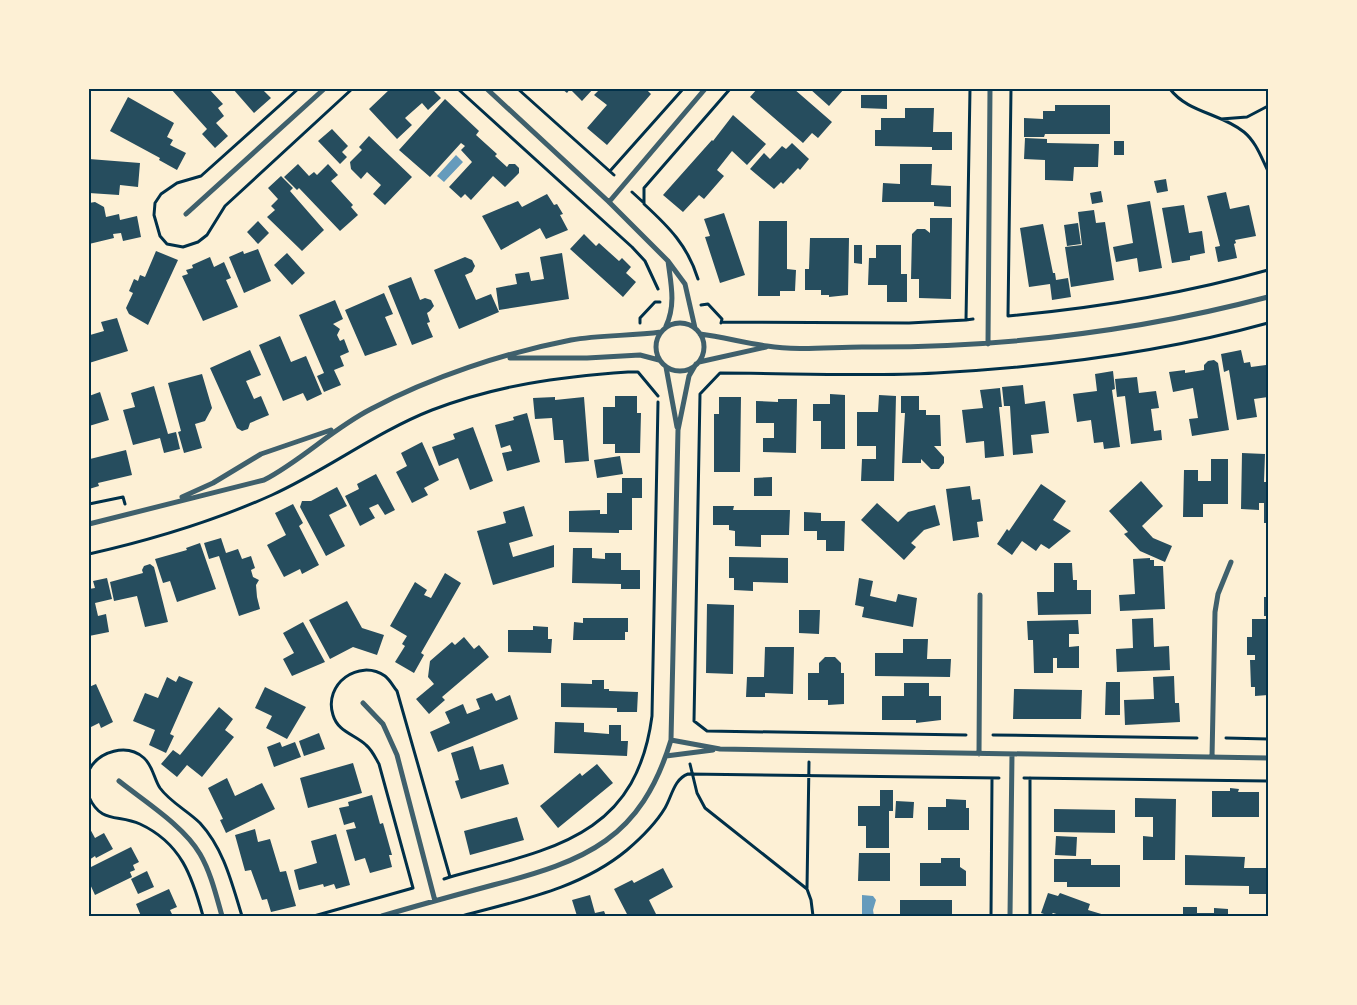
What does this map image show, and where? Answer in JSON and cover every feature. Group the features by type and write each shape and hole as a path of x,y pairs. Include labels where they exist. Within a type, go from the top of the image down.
{"street":[{"path":"186,214 324,89"},
{"path":"382,916 544,871 584,856 617,833 642,805 653,788 671,740 678,430 689,376 704,348 700,334 695,328 684,284 668,261 609,202 487,89"},
{"path":"609,202 706,89"},
{"path":"988,344 990,89"},
{"path":"659,360 656,346 661,332 672,315 668,261"},
{"path":"700,334 769,346 907,347 988,344 1090,333 1184,317 1268,297"},
{"path":"665,327 680,323 695,328"},
{"path":"168,504 213,483 261,454 290,446 340,426 400,394 430,381 502,358 571,340 661,332"},
{"path":"502,358 587,358 640,355 659,360 666,367 682,371 697,363 769,346"},
{"path":"666,367 678,430"},
{"path":"89,524 264,480 287,467 340,426"},
{"path":"1212,757 1215,612 1218,594 1231,562"},
{"path":"979,754 980,595"},
{"path":"363,703 382,724 397,755 435,901"},
{"path":"671,740 720,749"},
{"path":"666,756 720,749 1268,758"},
{"path":"1010,916 1012,754"},
{"path":"119,781 187,836 199,852 208,871 222,916"}],"path":[{"path":"458,89 645,261 654,276 660,302"},
{"path":"518,89 614,175"},
{"path":"610,171 683,89"},
{"path":"644,204 644,188 730,89"},
{"path":"966,320 970,89"},
{"path":"1008,316 1011,89"},
{"path":"1170,89 1185,103 1238,128 1250,137 1268,171"},
{"path":"1215,118 1233,119 1247,117 1268,106"},
{"path":"1268,137 1268,159"},
{"path":"631,192 672,230 680,241 693,264 699,286"},
{"path":"1003,316 1080,309 1133,300 1268,270"},
{"path":"701,299 702,305 708,304 722,319 720,329"},
{"path":"641,331 640,318 655,302 668,303"},
{"path":"722,322 909,322 973,319"},
{"path":"693,727 700,394 720,373 900,374 1032,366 1179,344 1268,323"},
{"path":"89,554 186,527 272,495 381,435 456,402 516,384 542,379 638,372 658,397 652,716 649,740 642,760 633,781 618,802 591,827 575,837 545,850 444,878"},
{"path":"89,504 123,497 129,515"},
{"path":"413,888 379,764 368,746 339,726 332,713 330,702 332,692 337,684 352,674 375,672 384,676 397,691 450,877"},
{"path":"694,721 707,731 966,735"},
{"path":"993,735 1197,738"},
{"path":"1226,738 1268,739"},
{"path":"809,751 806,889 811,900 813,916"},
{"path":"690,763 691,773 701,801 711,815 806,889"},
{"path":"462,916 563,888 606,866 640,839 666,807 678,781 682,776 691,773 999,778"},
{"path":"991,916 992,778"},
{"path":"1024,778 1268,781"},
{"path":"1030,778 1030,916"},
{"path":"89,797 97,810 105,816 140,824 172,848 188,870 203,916"},
{"path":"314,916 420,886"}],"water":[{"path":"456,155 463,162 444,182 437,176"},
{"path":"862,895 873,896 876,900 873,910 874,916 862,916"}],"building":[{"path":"171,89 209,89 223,104 218,108 224,116 216,123 228,136 215,148 202,134 207,129"},
{"path":"233,89 262,89 271,98 254,113"},
{"path":"390,89 432,89 441,98 428,110 422,103 405,118 412,125 397,139 369,109"},
{"path":"562,89 570,89 567,93"},
{"path":"570,89 593,89 582,101"},
{"path":"600,89 646,89 651,94 607,145 587,128 607,105 594,95"},
{"path":"757,89 794,89 832,122 818,138 812,133 803,143 750,97"},
{"path":"810,89 844,89 829,106"},
{"path":"861,95 887,95 887,109 861,108"},
{"path":"128,97 174,123 167,137 173,140 170,145 186,153 177,170 159,160 160,158 110,131"},
{"path":"445,99 479,131 476,135 497,154 495,156 507,167 509,164 515,164 519,168 519,173 505,187 493,176 471,200 465,194 461,198 449,187 472,162 461,150 465,146 461,143 430,177 399,150"},
{"path":"1055,105 1110,105 1110,134 1045,134 1044,137 1024,137 1024,118 1043,119 1043,111 1055,111"},
{"path":"905,108 934,108 933,132 952,132 952,150 932,150 932,147 875,146 875,130 881,130 881,118 905,118"},
{"path":"733,115 766,144 747,165 732,151 717,170 724,176 704,199 699,195 683,212 663,195 713,141"},
{"path":"332,129 348,146 342,152 347,157 340,164 318,141"},
{"path":"369,136 412,177 385,205 373,194 381,185 367,172 361,179 351,169 350,162 362,150 359,147"},
{"path":"1025,138 1047,139 1047,143 1099,144 1098,167 1074,167 1073,181 1045,180 1045,160 1024,159"},
{"path":"1114,141 1124,141 1124,155 1114,155"},
{"path":"792,143 809,159 800,170 798,168 783,184 781,182 774,189 750,169 764,153 770,159 782,146 786,149"},
{"path":"89,159 140,163 138,187 120,185 119,195 89,193"},
{"path":"298,164 309,176 314,172 317,175 328,164 338,175 331,181 353,205 351,207 358,215 340,231 299,188 297,190 284,177"},
{"path":"900,164 932,164 931,185 951,186 951,207 934,206 934,202 882,202 883,183 900,184"},
{"path":"281,176 293,188 290,191 324,230 302,251 267,217 275,210 271,206 278,199 268,188"},
{"path":"1166,179 1168,191 1157,193 1154,181"},
{"path":"1101,191 1103,202 1092,204 1090,193"},
{"path":"1226,192 1230,209 1249,205 1256,236 1235,240 1237,258 1218,262 1215,247 1220,246 1207,196"},
{"path":"547,194 554,205 557,204 563,214 560,215 568,230 546,239 540,228 501,250 482,216 518,201 522,207"},
{"path":"1150,201 1162,268 1139,272 1137,258 1116,262 1113,247 1133,243 1127,205"},
{"path":"95,202 104,207 106,217 119,214 120,220 137,216 141,237 123,241 121,233 113,234 114,238 89,244 89,203"},
{"path":"1184,205 1189,233 1202,231 1205,253 1190,256 1190,260 1172,263 1162,208"},
{"path":"1094,210 1096,223 1105,222 1114,280 1071,287 1065,247 1082,245 1078,212"},
{"path":"724,213 745,275 720,283 705,237 710,236 704,219"},
{"path":"930,218 952,218 951,299 919,298 919,279 911,279 912,234 917,229 925,229 930,233"},
{"path":"258,221 269,233 258,244 247,232"},
{"path":"759,221 787,221 787,269 796,270 795,291 780,291 780,296 758,296"},
{"path":"1078,223 1081,244 1067,246 1064,225"},
{"path":"1043,224 1053,273 1055,273 1056,280 1068,278 1071,297 1052,300 1050,284 1029,287 1020,228"},
{"path":"584,234 596,246 599,243 619,261 622,258 631,267 626,273 636,282 623,297 570,249"},
{"path":"810,238 849,238 848,295 829,297 829,295 821,295 821,290 805,290 805,269 809,269"},
{"path":"854,245 862,245 862,264 854,263"},
{"path":"876,245 901,245 901,274 907,274 907,302 887,302 887,285 868,285 869,258 876,258"},
{"path":"258,249 271,281 244,293 229,257 243,251 244,254"},
{"path":"156,251 178,260 148,325 129,314 126,308 133,293 129,291 134,279 138,281 140,275 145,277"},
{"path":"287,253 305,273 292,285 274,265"},
{"path":"562,253 569,299 499,310 496,288 517,284 515,274 529,272 531,281 544,279 540,257"},
{"path":"210,257 214,267 224,262 231,278 226,280 238,307 203,321 182,276 188,274 186,270 193,268 192,265"},
{"path":"465,257 472,260 475,266 472,272 465,275 476,300 491,294 499,312 459,329 434,270"},
{"path":"411,277 420,300 425,298 431,300 434,306 427,313 430,322 427,323 433,337 412,345 388,286"},
{"path":"384,293 393,314 385,317 397,345 365,356 345,310"},
{"path":"335,300 343,319 333,324 340,329 337,335 340,341 344,339 349,352 340,356 344,366 334,370 341,385 324,392 317,376 324,373 299,315"},
{"path":"117,318 128,351 89,363 89,332 90,335 104,331 101,322"},
{"path":"280,336 291,362 306,356 322,394 307,401 303,393 283,401 259,345"},
{"path":"250,350 261,375 246,381 254,399 261,396 269,415 250,423 248,429 242,431 237,428 210,368"},
{"path":"1241,350 1244,363 1250,362 1251,367 1266,365 1268,397 1254,399 1257,417 1237,420 1229,370 1224,372 1221,354"},
{"path":"1214,360 1218,363 1229,430 1192,436 1189,419 1198,418 1193,388 1173,392 1169,372 1185,370 1185,373 1204,370 1204,365 1208,361"},
{"path":"1113,371 1115,389 1112,390 1120,447 1104,449 1103,442 1094,443 1091,420 1077,422 1073,394 1097,391 1095,374"},
{"path":"202,374 212,408 205,421 195,424 202,448 184,453 178,432 181,431 168,383"},
{"path":"1137,377 1139,393 1156,391 1159,408 1151,409 1154,431 1161,430 1162,440 1131,444 1125,396 1117,397 1115,379"},
{"path":"1023,385 1025,404 1045,401 1049,433 1031,435 1033,453 1013,455 1010,406 1004,406 1002,387"},
{"path":"154,386 168,434 176,432 180,449 164,453 160,438 133,445 123,410 135,407 131,393"},
{"path":"1000,388 1002,407 999,407 1004,456 985,458 984,441 966,443 962,410 983,408 980,390"},
{"path":"100,392 109,420 89,426 89,396"},
{"path":"830,394 845,395 845,449 821,449 821,421 813,421 813,404 830,404"},
{"path":"879,395 896,396 894,481 861,481 862,459 876,459 876,446 857,446 857,412 878,412"},
{"path":"615,396 637,396 637,413 641,413 640,453 615,453 615,444 603,444 603,407 615,407"},
{"path":"901,396 919,396 919,410 926,410 926,415 940,415 941,446 934,446 944,457 944,463 939,469 931,469 921,459 921,463 902,463 905,413 901,413"},
{"path":"555,397 555,400 584,397 589,461 565,463 563,440 554,440 552,418 535,419 533,398"},
{"path":"719,397 741,397 740,472 714,472 714,414 719,414"},
{"path":"778,399 797,399 796,453 763,452 763,438 774,438 774,423 756,423 756,401 778,402"},
{"path":"527,413 540,462 507,471 502,453 512,451 510,445 501,448 495,425 514,420 513,417"},
{"path":"473,427 493,481 470,490 458,458 439,466 432,447 455,439 453,434"},
{"path":"422,442 439,480 424,488 428,495 412,503 396,472 407,466 401,453"},
{"path":"126,450 132,475 98,483 99,486 89,489 89,454 90,459"},
{"path":"1242,453 1265,454 1264,482 1268,482 1268,523 1264,523 1264,503 1259,503 1259,510 1241,509"},
{"path":"620,456 623,474 597,478 594,460"},
{"path":"1211,459 1228,459 1228,504 1203,504 1203,517 1183,517 1184,470 1198,470 1198,481 1211,481"},
{"path":"376,474 395,510 385,515 378,504 369,508 375,518 360,526 345,496 359,489 357,484"},
{"path":"772,477 772,496 754,496 754,478"},
{"path":"622,478 642,478 642,498 632,498 632,530 619,530 619,533 569,532 569,511 600,510 600,514 607,514 607,493 622,493"},
{"path":"1141,481 1163,506 1142,526 1153,538 1172,546 1165,562 1140,551 1124,534 1128,532 1109,511"},
{"path":"1041,484 1066,501 1053,520 1071,531 1049,549 1041,544 1036,551 1022,541 1012,555 997,544 1007,529 1009,531"},
{"path":"970,486 972,500 980,499 983,521 977,522 979,537 953,541 946,489"},
{"path":"337,487 347,506 329,515 345,546 326,556 300,507 302,501 311,501"},
{"path":"877,503 898,522 908,512 935,505 940,525 924,530 911,543 916,547 904,560 861,520"},
{"path":"293,504 303,523 299,526 319,565 302,574 300,569 284,577 267,545 286,535 275,513"},
{"path":"524,506 533,536 509,543 513,557 554,545 554,567 493,585 477,531 506,523 503,512"},
{"path":"713,506 734,506 733,510 790,510 789,535 761,535 761,547 735,546 735,531 729,530 729,525 713,525"},
{"path":"804,512 821,513 821,521 845,521 844,551 826,551 826,540 817,540 817,531 804,531"},
{"path":"221,538 226,553 238,549 242,559 251,556 255,568 251,570 253,577 259,580 256,585 260,609 239,616 219,556 209,559 204,543"},
{"path":"200,543 216,589 177,602 170,581 163,583 155,559 187,550 186,548"},
{"path":"573,548 592,548 592,558 605,559 605,553 621,553 621,570 640,570 640,589 621,589 621,584 572,583"},
{"path":"729,557 788,558 788,583 753,582 753,591 734,590 734,578 729,578"},
{"path":"1150,558 1150,560 1154,560 1154,566 1163,566 1165,609 1120,611 1119,595 1135,594 1133,559"},
{"path":"1054,563 1072,563 1073,580 1077,580 1077,590 1091,590 1091,614 1038,615 1037,592 1054,592"},
{"path":"150,564 154,567 168,622 145,627 137,596 114,601 110,582 143,573 144,566"},
{"path":"445,573 461,583 421,653 424,655 414,673 395,662 405,646 402,644 407,636 390,626 415,582 427,590 424,595 431,598"},
{"path":"107,578 112,599 95,603 98,616 106,614 109,632 89,636 89,589 95,588 93,581"},
{"path":"859,578 873,581 870,596 896,602 898,594 917,598 913,627 862,617 864,607 855,605"},
{"path":"1264,597 1268,597 1268,616 1264,616"},
{"path":"347,601 362,628 384,635 377,655 353,647 330,659 309,620"},
{"path":"707,604 734,605 733,674 706,673"},
{"path":"799,610 820,610 819,634 799,633"},
{"path":"583,618 628,618 628,632 625,632 625,640 573,640 574,622 583,623"},
{"path":"1153,618 1154,647 1169,646 1170,670 1117,672 1116,649 1133,648 1132,619"},
{"path":"1252,619 1268,619 1268,695 1255,696 1255,687 1251,687 1250,660 1255,660 1255,655 1247,655 1247,637 1252,637"},
{"path":"1078,620 1079,634 1069,634 1069,647 1079,646 1079,668 1057,668 1057,658 1053,658 1053,673 1034,673 1033,640 1028,640 1027,621"},
{"path":"303,622 325,662 292,676 283,659 294,653 283,633"},
{"path":"533,626 548,627 548,639 552,639 551,653 508,652 508,630 533,630"},
{"path":"464,637 474,649 479,645 489,657 442,697 445,700 429,714 416,699 434,684 428,677 430,661 452,642 455,645"},
{"path":"903,639 928,639 927,659 951,659 950,677 875,676 875,653 903,653"},
{"path":"765,647 794,647 793,694 765,693 765,697 746,697 747,677 764,677"},
{"path":"825,657 835,657 841,663 841,673 844,673 844,704 828,705 828,700 808,700 808,673 819,673 819,663"},
{"path":"179,676 193,682 170,734 174,736 166,753 149,745 155,730 133,721 145,693 158,698 167,677 176,682"},
{"path":"1174,676 1175,703 1179,703 1180,722 1125,725 1124,700 1154,699 1153,677"},
{"path":"592,680 604,680 604,689 609,689 609,691 638,692 637,712 617,712 617,708 561,707 561,683 592,684"},
{"path":"1106,682 1120,682 1120,715 1105,715"},
{"path":"904,683 929,683 929,696 941,696 941,720 916,723 916,720 882,720 882,696 904,696"},
{"path":"96,684 113,722 101,728 99,723 89,728 89,687"},
{"path":"265,687 306,707 287,739 266,728 272,716 255,708"},
{"path":"1014,689 1082,690 1081,719 1013,719"},
{"path":"492,693 496,701 510,695 518,719 438,752 430,732 450,723 445,712 463,704 467,714 480,709 476,699"},
{"path":"219,707 233,719 225,730 234,737 202,777 187,765 177,777 161,764 173,750 180,755"},
{"path":"555,722 584,723 584,732 609,734 609,725 621,725 621,741 628,741 627,756 554,753"},
{"path":"319,733 325,749 304,756 299,741"},
{"path":"280,742 282,747 295,742 301,757 274,767 267,747"},
{"path":"473,746 480,770 503,764 509,784 461,799 455,781 459,780 451,753"},
{"path":"353,763 362,793 308,808 300,778"},
{"path":"597,764 613,783 558,828 540,806 580,773 582,776"},
{"path":"227,778 235,796 262,783 275,809 226,833 220,820 223,819 208,788"},
{"path":"1230,788 1239,789 1238,792 1259,792 1259,817 1212,817 1212,791 1230,791"},
{"path":"880,790 893,790 893,811 889,811 889,848 866,848 866,826 858,826 858,806 880,806"},
{"path":"372,795 380,824 383,823 392,855 389,855 392,867 370,873 365,858 355,861 346,830 356,828 354,822 344,825 339,808 349,806 348,802"},
{"path":"1135,798 1176,799 1175,860 1143,860 1143,836 1153,837 1153,817 1135,817"},
{"path":"946,799 966,800 966,808 969,808 969,830 928,830 928,807 946,807"},
{"path":"896,801 914,802 913,818 895,818"},
{"path":"1054,809 1115,810 1115,833 1054,832"},
{"path":"517,817 524,840 470,855 464,831"},
{"path":"89,827 95,838 104,833 113,849 89,860"},
{"path":"255,829 258,842 270,839 280,872 286,871 296,906 271,912 267,899 262,900 251,870 245,871 235,835"},
{"path":"336,834 350,885 336,889 334,884 324,887 323,884 299,890 294,870 317,863 311,841"},
{"path":"1056,836 1077,837 1076,856 1055,855"},
{"path":"131,847 139,862 133,865 135,870 130,872 132,877 95,895 89,882 89,868"},
{"path":"859,853 890,853 890,881 858,881"},
{"path":"1185,855 1245,857 1244,868 1266,868 1266,894 1249,894 1249,886 1185,885"},
{"path":"941,858 960,858 960,867 966,871 966,886 920,886 920,863 941,863"},
{"path":"1054,859 1091,859 1091,865 1120,865 1120,887 1067,887 1067,882 1054,882"},
{"path":"663,868 673,887 649,900 657,916 628,916 614,889 632,880 634,883"},
{"path":"147,871 154,887 138,894 131,879"},
{"path":"169,889 177,907 170,910 173,916 141,916 136,904"},
{"path":"1048,893 1058,896 1060,893 1090,904 1088,910 1108,916 1063,916 1053,913 1050,916 1041,913"},
{"path":"590,895 595,913 604,911 606,916 577,916 572,900"},
{"path":"900,900 952,900 952,916 900,916"},
{"path":"1183,907 1197,907 1197,913 1214,913 1214,908 1228,909 1228,916 1183,916"}]}
